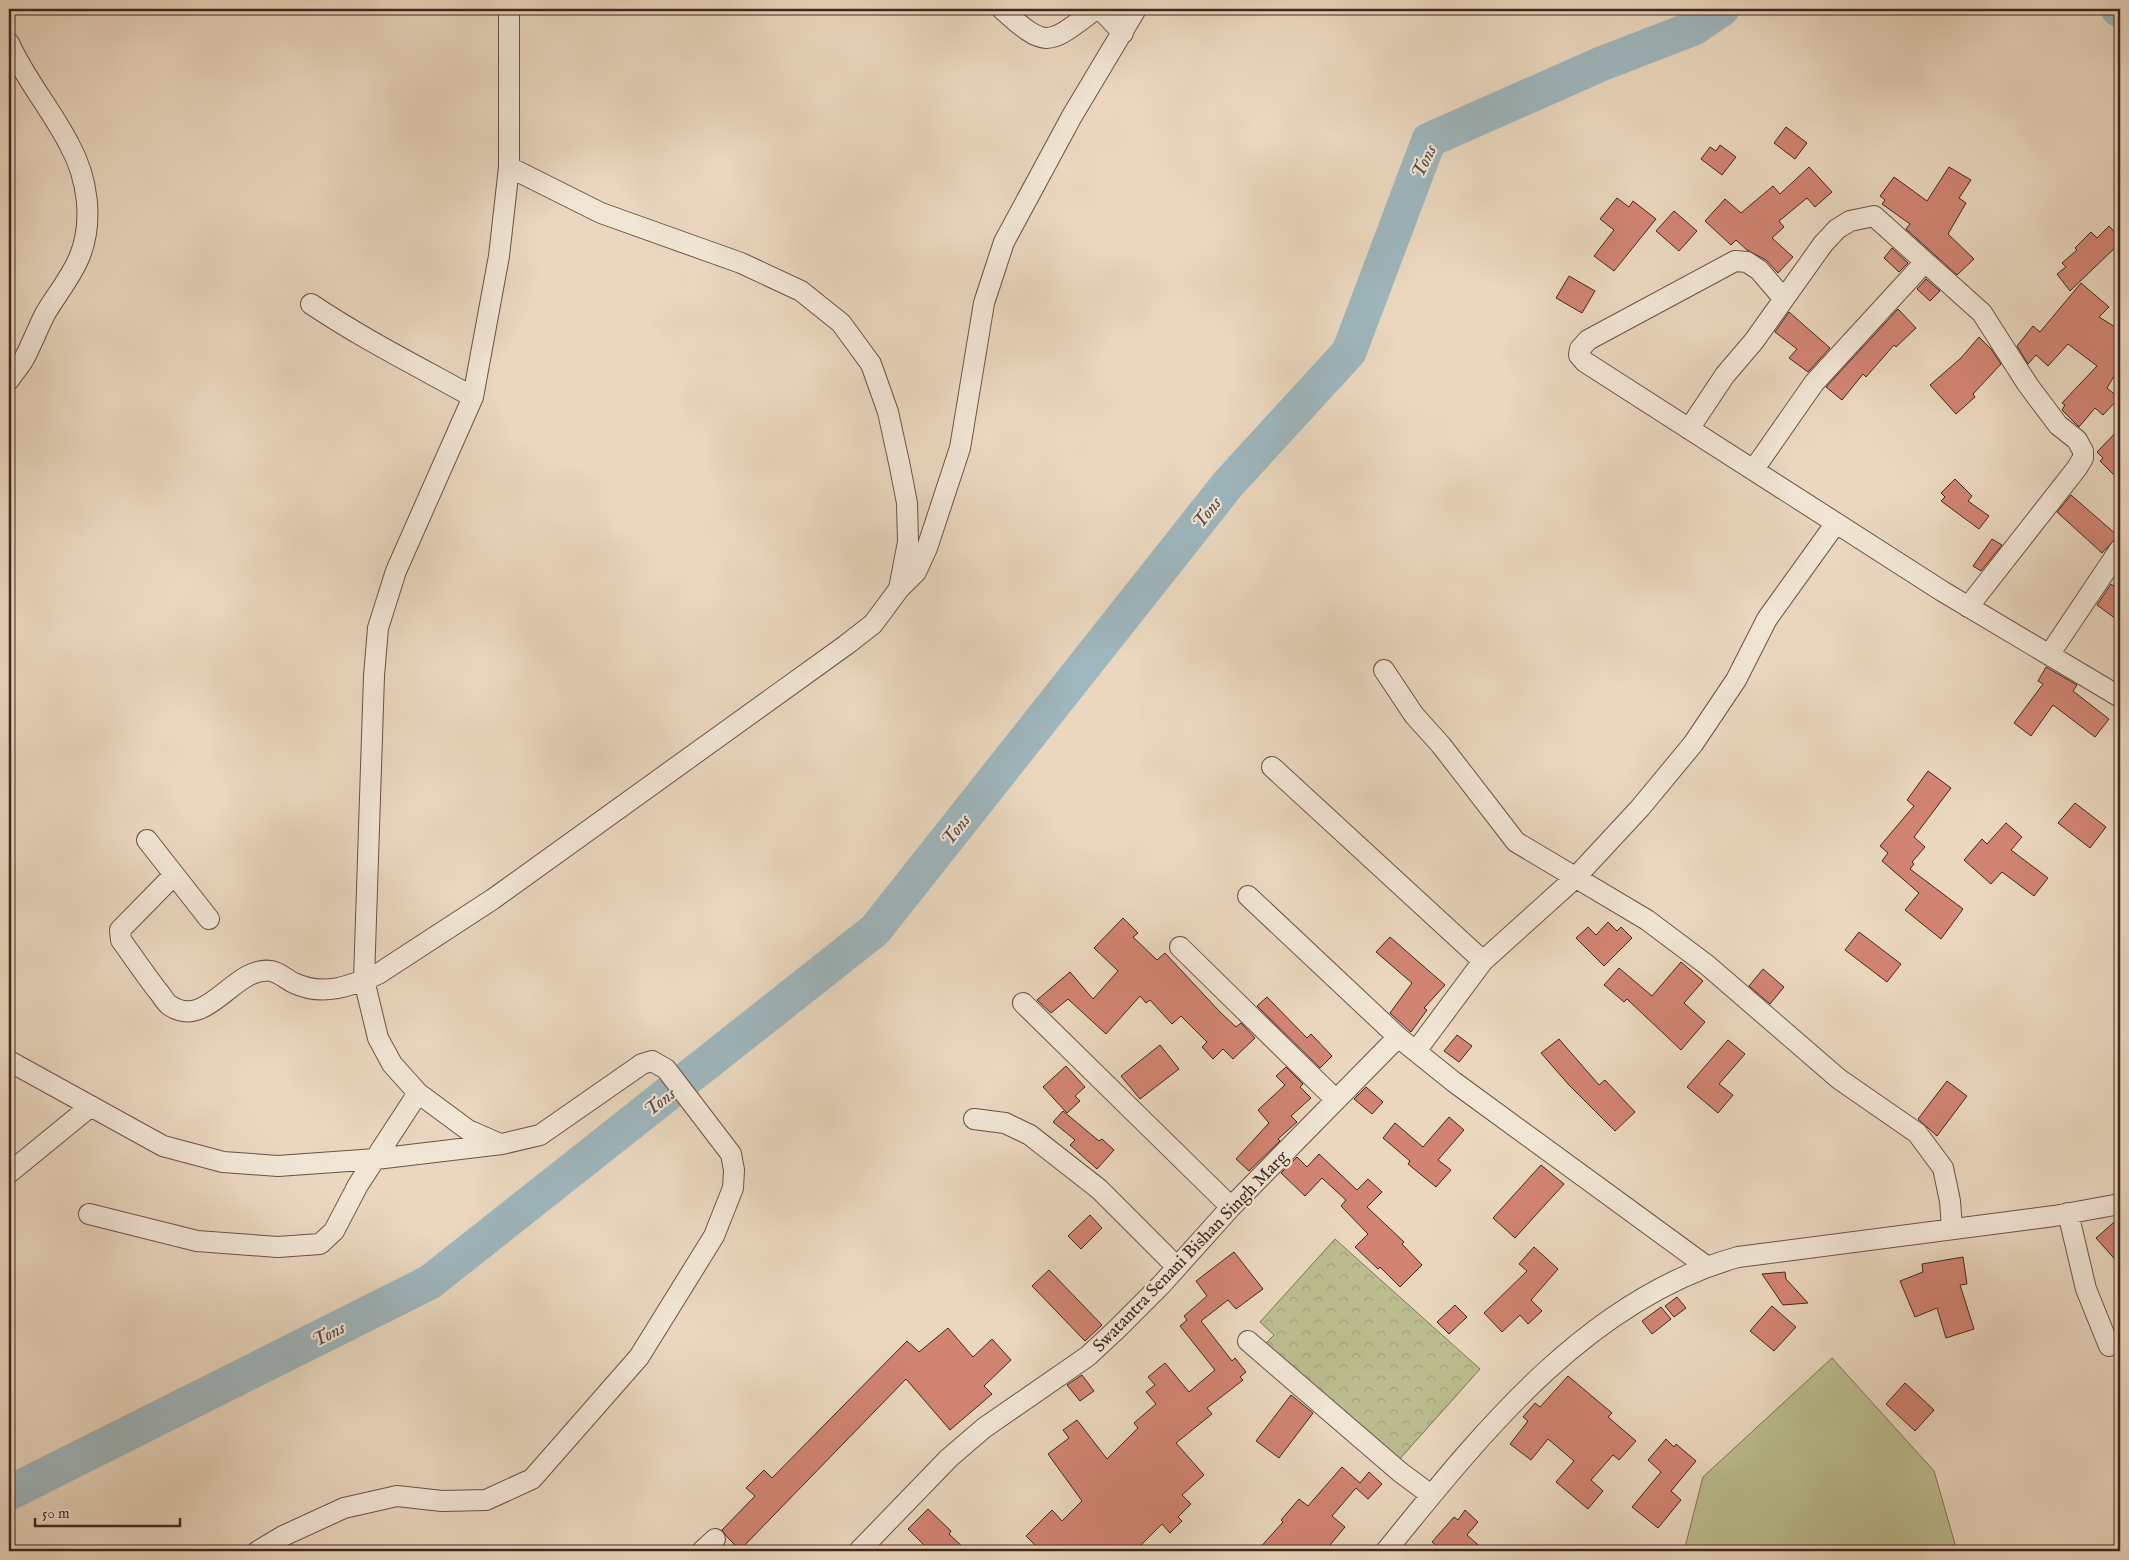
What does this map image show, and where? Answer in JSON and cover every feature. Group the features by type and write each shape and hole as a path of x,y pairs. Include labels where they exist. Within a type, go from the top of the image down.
{"street":[{"path":"502,1144 468,1130 418,1093 392,1064 378,1038 364,980 374,676 378,628 396,570 473,398 499,256 509,167 509,9"},
{"path":"1002,9 1030,34 1044,39 1059,35 1096,9"},
{"path":"1100,9 1123,33"},
{"path":"173,876 120,930 121,940 169,1005 187,1011 205,1007 246,976 259,971 272,971 294,984 316,990 332,990 364,980 378,974 493,899 873,624 899,589 916,572 927,548 960,448 984,303 1004,242 1072,116 1136,9"},
{"path":"9,43 37,94 69,144 79,166 85,190 87,233 79,258 34,333 26,356 9,380"},
{"path":"509,167 601,213 741,263 802,292 841,323 871,364 888,412 900,467 907,503 908,542 899,589"},
{"path":"1689,429 1725,375 1754,341 1824,244 1837,229 1861,218 1874,216 1982,313 2028,385 2058,425 2077,440 2083,451 2083,458 2077,468 1968,607"},
{"path":"1784,299 1759,270 1747,262 1735,261 1588,340 1580,349 1579,355 1585,362 1968,607 2120,697"},
{"path":"1754,469 1814,383 1925,262"},
{"path":"311,304 372,343 402,357 473,398"},
{"path":"1416,1051 1484,961 1575,878 1640,808 1693,744 1736,680 1768,619 1836,523"},
{"path":"2049,655 2120,549"},
{"path":"1384,670 1414,715 1516,842 1647,920 1699,959 1839,1078 1917,1133 1944,1168 1950,1201 1952,1230"},
{"path":"1272,767 1484,961"},
{"path":"147,840 173,876 209,919"},
{"path":"1248,896 1398,1037 1454,1082 1706,1266"},
{"path":"1180,946 1336,1100"},
{"path":"1023,1003 1231,1207"},
{"name":"Swatantra Senani Bishan Singh Marg","path":"859,1551 949,1458 984,1428 1088,1356 1177,1267 1231,1207 1398,1037"},
{"path":"9,1061 128,1128 164,1146 223,1162 278,1166 376,1159 502,1144 540,1135 642,1064 652,1061 666,1069 731,1154 734,1170 733,1188 714,1236 639,1357 532,1479 486,1500 442,1501 396,1496 344,1508 284,1536 258,1551"},
{"path":"89,1214 197,1241 278,1247 320,1244 334,1231 358,1185 418,1093"},
{"path":"9,1173 91,1106"},
{"path":"974,1119 1005,1122 1030,1135 1099,1189 1177,1267"},
{"path":"1386,1551 1431,1495 1525,1392 1579,1342 1638,1302 1706,1266 1738,1257 1952,1230 2120,1204"},
{"path":"2068,1213 2086,1289 2109,1346"},
{"path":"1248,1341 1400,1472 1431,1495"}],"green space":[{"path":"1335,1239 1480,1369 1397,1462 1265,1344 1274,1335 1260,1322"},
{"path":"1832,1358 1934,1471 1957,1551 1684,1551 1703,1477"}],"building":[{"path":"1786,127 1807,143 1795,159 1774,143"},
{"path":"1720,145 1736,157 1722,175 1701,159 1710,147 1716,151"},
{"path":"1809,167 1832,192 1815,207 1807,198 1779,221 1784,227 1772,238 1793,257 1778,273 1766,260 1747,250 1736,240 1731,245 1705,221 1725,199 1741,213 1773,186 1780,194"},
{"path":"1949,167 1971,180 1959,198 1966,203 1948,234 1974,259 1957,275 1906,229 1910,224 1882,204 1885,200 1880,196 1894,177 1927,201"},
{"path":"1617,198 1629,207 1633,201 1656,219 1614,271 1594,256 1614,230 1600,219"},
{"path":"1674,211 1697,231 1679,251 1656,231"},
{"path":"2109,226 2120,238 2120,243 2070,291 2057,274 2066,267 2062,263 2077,250 2075,248 2091,232 2097,238"},
{"path":"1892,248 1908,263 1899,272 1884,258"},
{"path":"1569,276 1595,291 1582,313 1556,298"},
{"path":"1926,279 1940,291 1930,301 1917,289"},
{"path":"2081,283 2109,307 2099,317 2120,330 2120,366 2107,388 2119,398 2103,415 2095,408 2079,427 2062,410 2065,405 2062,403 2097,366 2068,344 2048,366 2036,355 2028,364 2017,346 2033,326 2040,332"},
{"path":"1898,309 1916,328 1896,347 1894,345 1866,377 1863,374 1842,400 1826,387"},
{"path":"1789,312 1830,348 1808,372 1789,358 1797,349 1775,332"},
{"path":"1979,337 1991,349 2001,364 1973,394 1975,397 1956,414 1930,385 1961,358"},
{"path":"2120,428 2120,481 2100,461 2103,458 2097,452"},
{"path":"1955,479 1972,496 1968,501 1989,516 1979,529 1941,501 1945,497 1941,493"},
{"path":"2071,495 2118,536 2102,553 2057,512"},
{"path":"1992,539 2002,545 1981,571 1973,566"},
{"path":"2111,584 2120,591 2120,622 2097,605"},
{"path":"2046,667 2077,685 2073,691 2109,719 2095,737 2053,705 2031,736 2014,723 2043,684 2038,681"},
{"path":"1928,771 1951,788 1914,837 1925,847 1912,862 1914,864 1910,869 1963,909 1941,939 1905,910 1919,893 1882,861 1888,853 1880,846 1914,806 1907,800"},
{"path":"2075,803 2106,827 2090,848 2058,823"},
{"path":"2006,823 2022,837 2011,850 2048,878 2034,896 2002,872 1991,884 1964,860 1982,839 1987,844"},
{"path":"1123,918 1138,933 1133,937 1157,960 1165,953 1220,1012 1236,1027 1241,1023 1255,1038 1233,1059 1223,1049 1213,1059 1202,1047 1207,1042 1181,1016 1172,1024 1150,1000 1146,1003 1140,996 1106,1034 1068,999 1051,1013 1037,1000 1070,972 1093,999 1118,971 1094,948"},
{"path":"1608,922 1617,931 1621,927 1632,938 1604,966 1576,938 1588,927 1596,935"},
{"path":"1859,932 1901,964 1887,982 1845,950"},
{"path":"1390,937 1445,985 1424,1008 1427,1010 1411,1032 1390,1013 1412,983 1376,952"},
{"path":"1681,962 1703,981 1684,1003 1705,1022 1681,1050 1627,999 1624,1002 1604,985 1619,968 1652,996"},
{"path":"1763,969 1784,987 1770,1004 1749,986"},
{"path":"1267,997 1307,1038 1311,1034 1332,1056 1320,1068 1257,1006"},
{"path":"1457,1035 1472,1046 1459,1062 1444,1051"},
{"path":"1559,1039 1599,1085 1605,1080 1635,1112 1615,1131 1569,1085 1541,1053"},
{"path":"1728,1040 1745,1054 1719,1084 1733,1095 1718,1113 1687,1087"},
{"path":"1160,1045 1179,1069 1140,1099 1121,1076"},
{"path":"1066,1066 1085,1087 1075,1096 1080,1101 1067,1113 1043,1087"},
{"path":"1286,1067 1303,1084 1300,1087 1311,1098 1291,1116 1297,1122 1278,1139 1280,1141 1249,1171 1236,1159 1269,1123 1258,1110 1285,1085 1276,1076"},
{"path":"1947,1081 1967,1096 1937,1136 1918,1119"},
{"path":"1366,1087 1383,1102 1372,1114 1354,1099"},
{"path":"1063,1111 1099,1141 1102,1139 1114,1150 1097,1169 1070,1145 1075,1140 1053,1122"},
{"path":"1449,1117 1464,1130 1438,1160 1451,1170 1436,1187 1408,1164 1410,1161 1383,1138 1395,1123 1423,1147"},
{"path":"1319,1154 1357,1190 1368,1179 1382,1192 1367,1207 1404,1242 1402,1244 1422,1265 1400,1287 1380,1267 1378,1269 1355,1247 1368,1234 1341,1206 1346,1200 1322,1178 1305,1196 1281,1173 1297,1157 1307,1167"},
{"path":"1541,1165 1564,1184 1515,1238 1493,1218"},
{"path":"1090,1215 1102,1228 1081,1249 1068,1236"},
{"path":"2120,1217 2120,1265 2096,1238"},
{"path":"1534,1247 1558,1269 1531,1300 1542,1311 1528,1324 1520,1315 1502,1332 1484,1313 1527,1271 1519,1264"},
{"path":"1234,1252 1263,1289 1236,1309 1228,1300 1201,1321 1232,1361 1235,1358 1246,1372 1240,1377 1243,1380 1207,1408 1212,1414 1176,1443 1204,1475 1182,1495 1191,1504 1178,1517 1182,1521 1170,1533 1162,1524 1135,1551 1041,1551 1026,1536 1052,1510 1062,1521 1082,1501 1048,1454 1069,1438 1063,1430 1077,1420 1107,1459 1138,1428 1134,1423 1156,1404 1146,1392 1155,1385 1148,1377 1165,1363 1189,1392 1215,1370 1180,1326 1187,1320 1184,1316 1207,1296 1196,1281"},
{"path":"1963,1257 1967,1284 1960,1285 1974,1329 1946,1338 1937,1308 1915,1317 1900,1281 1923,1272 1922,1264"},
{"path":"1049,1270 1102,1325 1085,1341 1032,1286"},
{"path":"1785,1272 1786,1279 1808,1303 1783,1305 1762,1274"},
{"path":"1677,1297 1686,1308 1674,1317 1665,1306"},
{"path":"1455,1305 1467,1317 1449,1334 1437,1322"},
{"path":"1772,1306 1796,1327 1774,1351 1750,1331"},
{"path":"1661,1307 1671,1319 1652,1334 1642,1321"},
{"path":"948,1328 973,1357 992,1339 1011,1360 984,1386 992,1394 950,1430 906,1379 740,1550 722,1530 755,1496 746,1488 764,1470 772,1478 907,1341 919,1352"},
{"path":"1082,1375 1094,1391 1080,1401 1067,1385"},
{"path":"1568,1376 1612,1413 1608,1417 1636,1441 1619,1460 1613,1455 1591,1480 1603,1491 1588,1509 1556,1482 1574,1461 1548,1439 1531,1460 1510,1444 1528,1421 1523,1417 1535,1403 1540,1407"},
{"path":"1905,1383 1934,1410 1915,1431 1886,1404"},
{"path":"1291,1395 1313,1413 1279,1458 1256,1441"},
{"path":"1666,1439 1674,1447 1676,1444 1696,1461 1671,1491 1681,1500 1658,1528 1632,1507 1661,1472 1648,1460"},
{"path":"1342,1467 1360,1483 1369,1472 1382,1484 1368,1499 1356,1488 1332,1516 1345,1527 1325,1551 1257,1551 1283,1522 1281,1520 1299,1499 1308,1506"},
{"path":"928,1509 951,1531 949,1534 967,1551 930,1551 908,1529"},
{"path":"1465,1510 1478,1522 1467,1535 1485,1551 1444,1551 1432,1542 1454,1517 1458,1520"}],"waterway":[{"name":"Tons","path":"9,1493 430,1282 875,930 1228,484 1349,352 1429,140 1601,64 1694,28 1722,9"}]}
